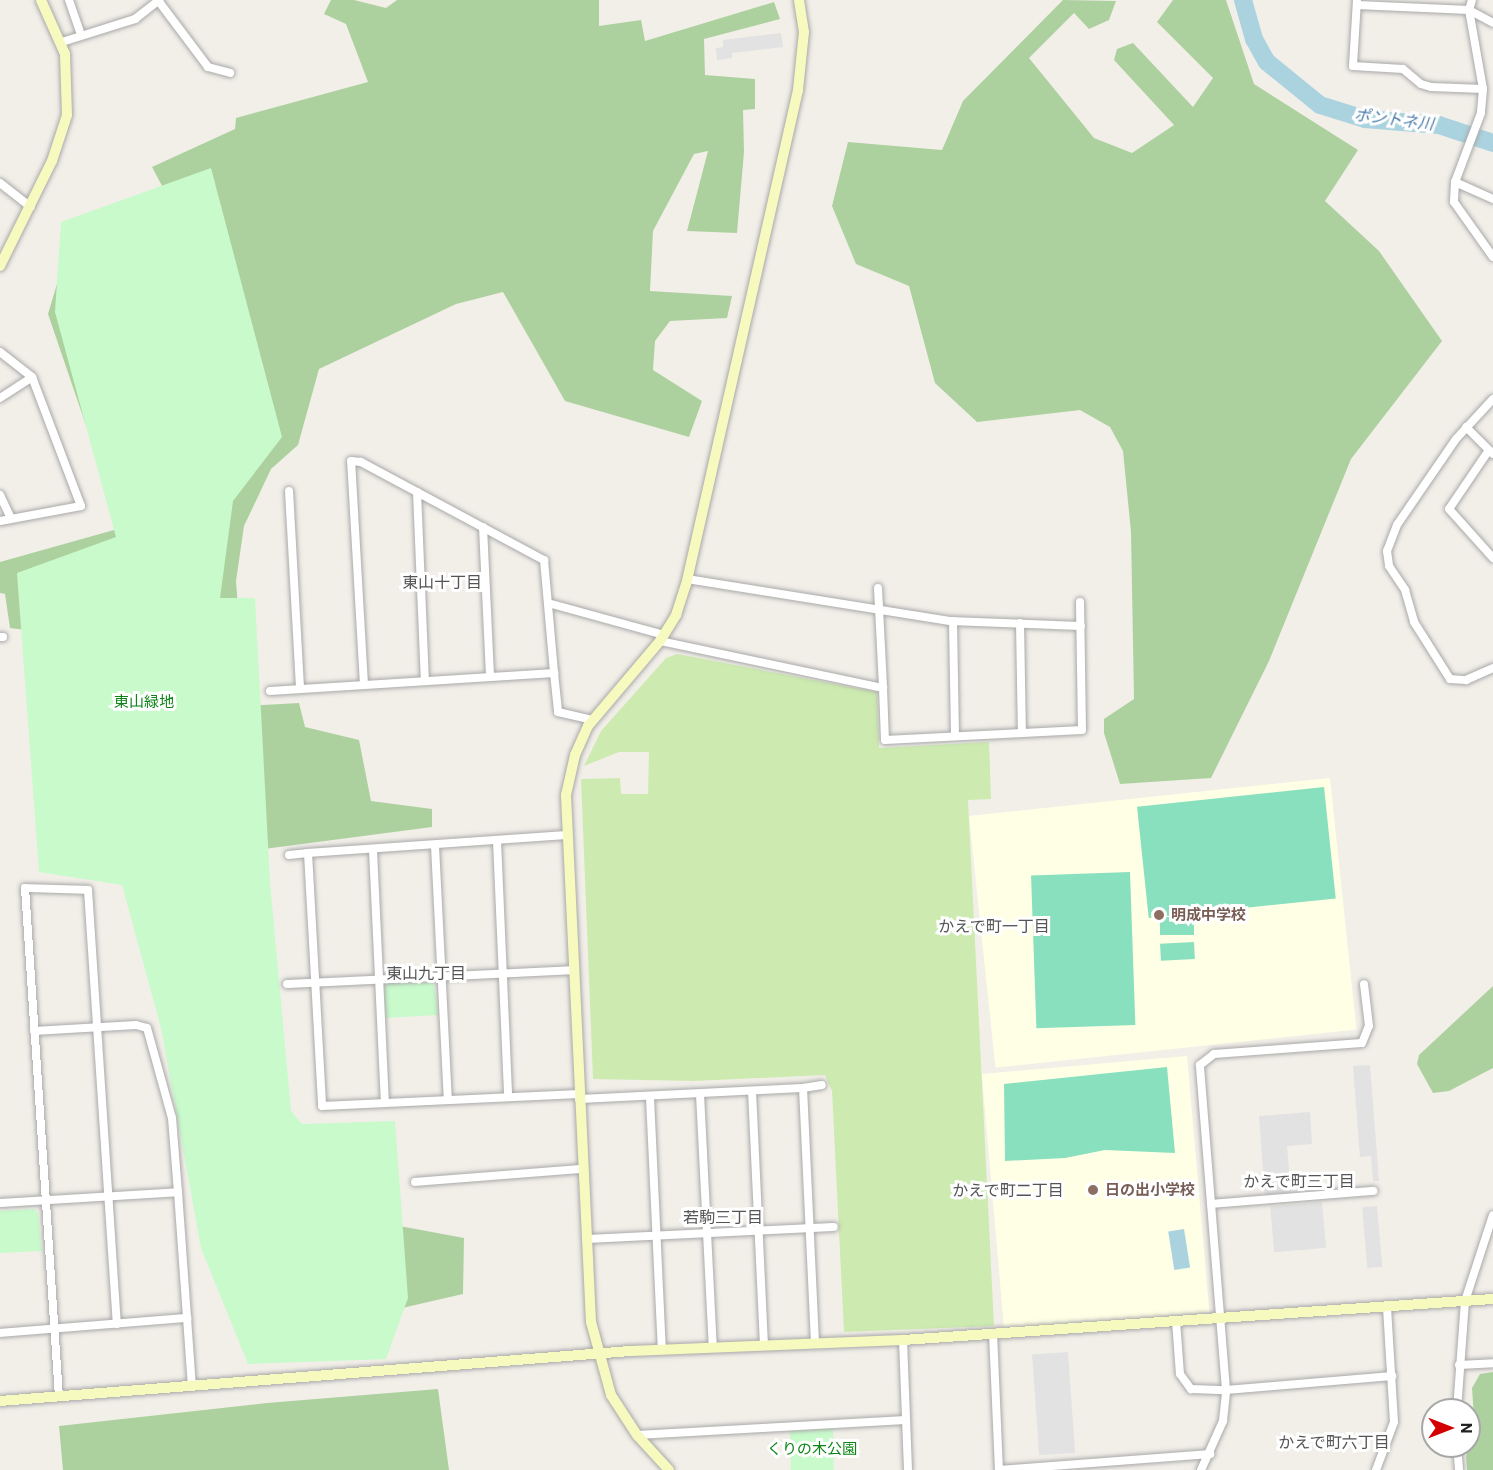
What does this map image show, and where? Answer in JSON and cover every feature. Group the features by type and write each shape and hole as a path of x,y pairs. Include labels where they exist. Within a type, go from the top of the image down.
{"street":[{"path":"0,266 31,207 67,115 68,77 62,42 41,0"},
{"path":"69,0 81,35"},
{"path":"669,1470 637,1435 611,1395 597,1355 591,1322 566,835 568,782 574,755 592,720 662,638 687,579 798,90 804,32 799,0"},
{"path":"1472,0 1469,10 1484,89 1479,120 1455,182 1457,211 1493,257"},
{"path":"62,42 135,19 160,1 208,67 230,73"},
{"path":"1484,89 1431,87 1402,69 1353,66 1357,2 1469,10 1493,23"},
{"path":"1455,182 1493,199"},
{"path":"0,183 31,207"},
{"path":"0,352 32,377 81,506 0,520"},
{"path":"0,398 32,377"},
{"path":"1493,399 1466,427 1397,525 1388,546 1387,558 1405,590 1414,622 1450,679 1466,680 1493,668"},
{"path":"1466,427 1491,452 1449,510 1493,558"},
{"path":"364,685 351,461 361,462 544,560 558,712 592,720"},
{"path":"289,491 300,689"},
{"path":"417,492 425,681"},
{"path":"0,495 11,519"},
{"path":"483,527 490,677"},
{"path":"687,579 953,621 1081,626"},
{"path":"878,588 885,740 1082,730 1080,602"},
{"path":"548,603 662,638 883,688"},
{"path":"953,621 956,736"},
{"path":"1020,623 1022,733"},
{"path":"270,691 554,673"},
{"path":"289,855 566,835"},
{"path":"497,841 508,1097"},
{"path":"435,846 448,1100"},
{"path":"373,850 385,1104"},
{"path":"308,854 322,1106 508,1097 650,1098 802,1089 822,1085"},
{"path":"59,1396 25,888 88,890 117,1324"},
{"path":"287,984 572,970"},
{"path":"1201,1470 1223,1421 1226,1390 1201,1077 1203,1059 1214,1054 1362,1043 1369,1026 1364,984"},
{"path":"34,1030 142,1025 150,1032 174,1132 192,1386"},
{"path":"802,1089 815,1344"},
{"path":"752,1091 764,1346"},
{"path":"700,1094 713,1348"},
{"path":"650,1098 662,1350"},
{"path":"415,1182 582,1169"},
{"path":"1211,1204 1373,1191"},
{"path":"0,1203 178,1192"},
{"path":"1458,1398 1465,1301 1488,1242 1493,1215"},
{"path":"586,1239 834,1227"},
{"path":"0,1401 662,1350 903,1340 1493,1299"},
{"path":"1376,1470 1394,1422 1387,1307"},
{"path":"0,1333 187,1318"},
{"path":"1176,1321 1182,1381 1191,1389 1226,1390 1392,1376"},
{"path":"993,1333 999,1470 1209,1454"},
{"path":"903,1340 908,1470"},
{"path":"1459,1365 1493,1363"},
{"path":"637,1435 906,1420"}],"shaded area":[{"path":"781,33 783,47 732,53 732,58 717,60 716,48 723,47 723,40"},
{"name":"明成中学校","path":"1330,778 1356,1030 995,1068 969,816"},
{"name":"日の出小学校","path":"1187,1056 1209,1312 1004,1330 982,1074"},
{"path":"1370,1065 1379,1181 1373,1181 1371,1156 1360,1157 1353,1066"},
{"path":"1310,1112 1312,1144 1287,1146 1291,1193 1265,1195 1259,1116"},
{"path":"1322,1202 1326,1248 1274,1252 1270,1207"},
{"path":"1377,1206 1382,1267 1367,1268 1362,1207"},
{"path":"1068,1352 1075,1453 1039,1455 1032,1355"}],"green space":[{"path":"331,0 354,0 386,8 397,0 599,0 599,26 641,20 645,41 774,2 780,19 704,39 705,75 755,79 755,109 743,110 744,152 737,233 687,231 708,151 694,154 653,231 650,291 732,296 727,318 670,321 655,341 653,370 702,401 689,437 565,401 503,292 456,304 319,369 298,445 271,469 244,526 236,581 246,706 299,703 305,727 359,740 371,801 432,809 432,827 264,849 288,1131 378,1222 464,1238 463,1294 376,1314 128,880 26,630 10,628 5,594 0,593 0,562 121,528 48,314 75,224 201,259 152,167 235,129 236,118 368,82 346,24 324,14"},
{"path":"1063,0 1116,1 1109,20 1089,29 1074,13 1029,58 1094,138 1132,153 1174,125 1114,60 1117,49 1133,43 1193,107 1213,78 1157,22 1173,0 1226,0 1254,84 1358,150 1325,201 1379,251 1442,341 1351,459 1269,661 1211,778 1120,784 1104,733 1104,719 1134,699 1131,532 1123,451 1110,427 1080,410 977,422 935,383 909,286 856,264 832,206 848,142 942,150 963,101"},
{"name":"東山緑地","path":"211,168 282,437 233,501 220,598 255,598 270,882 291,1111 302,1124 395,1121 408,1298 386,1359 248,1364 201,1248 161,1028 122,885 39,872 17,573 116,537 55,312 61,222"},
{"path":"677,654 877,692 879,748 989,742 991,799 968,800 994,1326 844,1332 832,1091 825,1075 694,1081 593,1079 581,779 620,778 621,794 648,794 649,752 619,752 584,766 601,731 666,658"},
{"path":"1324,787 1336,898 1149,918 1137,807"},
{"path":"1130,872 1135,1025 1036,1028 1031,875"},
{"path":"1160,917 1194,917 1194,935 1160,935"},
{"path":"1194,942 1195,959 1161,961 1160,944"},
{"path":"434,982 438,1015 386,1018 384,987 388,983"},
{"path":"1493,986 1493,1068 1449,1091 1433,1093 1417,1064 1419,1055"},
{"path":"1167,1067 1175,1153 1105,1150 1065,1158 1005,1161 1004,1084"},
{"path":"34,1209 38,1213 42,1251 0,1253 0,1211"},
{"path":"1493,1372 1493,1470 1467,1470 1466,1458 1481,1458 1481,1398 1473,1398 1472,1388 1480,1374"},
{"path":"438,1389 449,1470 63,1470 59,1426 267,1403"},
{"name":"くりの木公園","path":"833,1426 834,1470 791,1470 790,1427"}],"water":[{"path":"1184,1229 1190,1268 1174,1270 1168,1232"}],"waterway":[{"name":"ポントネ川","path":"1243,0 1254,39 1267,62 1320,105 1365,119 1439,125 1493,143"}],"place":[{"name":"明成中学校","path":"1159,915"},
{"name":"日の出小学校","path":"1093,1190"}],"district":[{"name":"東山十丁目","path":"442,582"},
{"name":"かえで町一丁目","path":"994,926"},
{"name":"東山九丁目","path":"426,973"},
{"name":"かえで町三丁目","path":"1299,1181"},
{"name":"かえで町二丁目","path":"1008,1190"},
{"name":"若駒三丁目","path":"723,1217"},
{"name":"かえで町六丁目","path":"1334,1442"}]}
